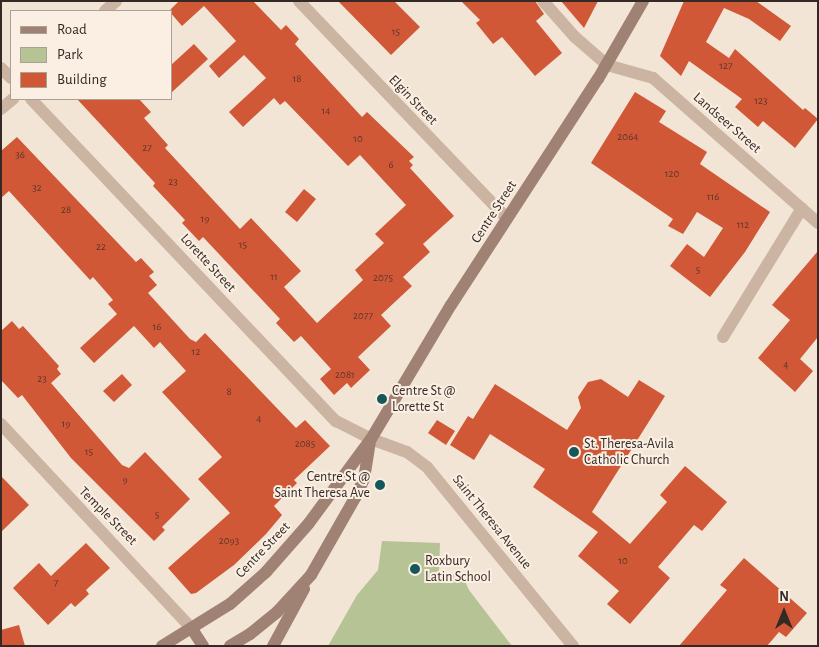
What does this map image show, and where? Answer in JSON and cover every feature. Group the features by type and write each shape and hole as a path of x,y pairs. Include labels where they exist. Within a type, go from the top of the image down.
{"main road":[{"name":"Centre Street","path":"162,646 230,604 287,550 371,439 432,334 607,65 643,1"},
{"name":"Centre Street","path":"230,646 250,634 277,612 310,575 360,488 371,439"},
{"path":"273,646 310,575"},
{"path":"192,629 203,646"}],"street":[{"path":"106,10 116,1"},
{"name":"Elgin Street","path":"299,1 507,219"},
{"path":"543,1 575,37 607,65"},
{"name":"Landseer Street","path":"607,65 653,78 818,223"},
{"path":"1,68 10,77"},
{"path":"1,109 12,100"},
{"name":"Lorette Street","path":"31,100 336,420 371,439"},
{"path":"723,337 802,208"},
{"name":"Temple Street","path":"1,424 192,629"},
{"name":"Saint Theresa Avenue","path":"371,439 408,452 427,467 573,646"}],"green space":[{"path":"382,541 440,543 439,574 462,575 469,590 512,646 328,646 357,595 378,570"}],"building":[{"path":"179,1 253,1 281,30 286,25 299,39 295,44 362,117 367,112 414,157 409,161 413,165 410,168 454,216 423,244 430,252 403,277 412,286 381,315 391,326 358,357 370,370 351,388 347,383 334,395 320,379 331,369 301,336 294,342 276,323 280,319 203,237 199,241 182,223 185,220 153,186 155,183 78,100 140,100 151,112 144,118 168,145 165,148 240,229 251,218 301,271 284,287 317,323 363,280 355,270 384,243 375,234 406,205 360,155 348,166 285,101 280,105 274,98 243,127 229,112 266,78 244,55 219,78 209,66 236,41 204,6 182,26 172,14 172,10 170,10"},
{"path":"338,1 394,1 420,27 391,55"},
{"path":"461,1 535,1 544,14 536,21 562,53 535,76 502,37 493,44 476,23 480,20"},
{"path":"561,1 598,1 584,28"},
{"path":"684,1 756,1 791,26 780,41 749,19 724,8 706,42 729,58 735,49 803,110 805,108 818,119 795,148 763,121 758,127 735,107 742,99 689,61 681,76 660,56"},
{"path":"194,44 208,59 172,92 172,64"},
{"path":"635,92 666,111 659,122 707,152 700,164 770,212 745,252 710,297 670,266 687,244 704,257 723,228 697,212 683,234 668,226 673,219 591,163"},
{"path":"17,137 136,262 141,258 154,272 149,276 157,285 148,293 190,339 196,342 205,333 296,428 305,420 330,446 294,480 297,483 274,506 282,515 266,534 234,565 196,593 191,594 168,568 230,513 198,479 222,457 162,392 186,371 160,342 154,348 134,326 94,363 80,348 117,314 108,304 113,300 93,277 90,280 9,191 1,198 1,151"},
{"path":"304,189 316,199 297,222 285,212"},
{"path":"818,251 818,337 800,359 813,371 795,392 758,358 790,320 772,305"},
{"path":"12,321 19,329 23,326 59,366 57,369 61,374 51,383 122,465 129,468 145,452 190,499 162,527 165,530 154,541 71,458 22,395 18,398 1,380 1,331"},
{"path":"122,374 132,385 114,402 103,391"},
{"name":"St. Theresa-Avila Catholic Church","path":"601,379 628,397 639,380 665,396 592,512 630,544 667,502 660,495 685,466 727,502 702,531 694,525 658,567 670,578 630,624 607,604 619,591 578,556 598,532 533,487 545,469 490,434 474,460 450,445 468,416 473,419 495,384 567,430 581,408 578,397 588,382"},
{"path":"437,420 455,431 446,445 428,433"},
{"path":"1,476 29,505 1,532"},
{"path":"86,543 110,568 86,590 89,594 75,607 71,603 48,625 13,588 39,563 51,576"},
{"path":"744,558 807,613 786,637 779,632 767,646 679,646 727,590 720,585"},
{"path":"19,625 25,646 1,646 1,630"}],"place":[{"name":"Centre St @ Lorette St","path":"382,399"},
{"name":"St. Theresa-Avila Catholic Church","path":"574,452"},
{"name":"Centre St @ Saint Theresa Ave","path":"380,485"},
{"name":"Roxbury Latin School","path":"415,569"}]}
